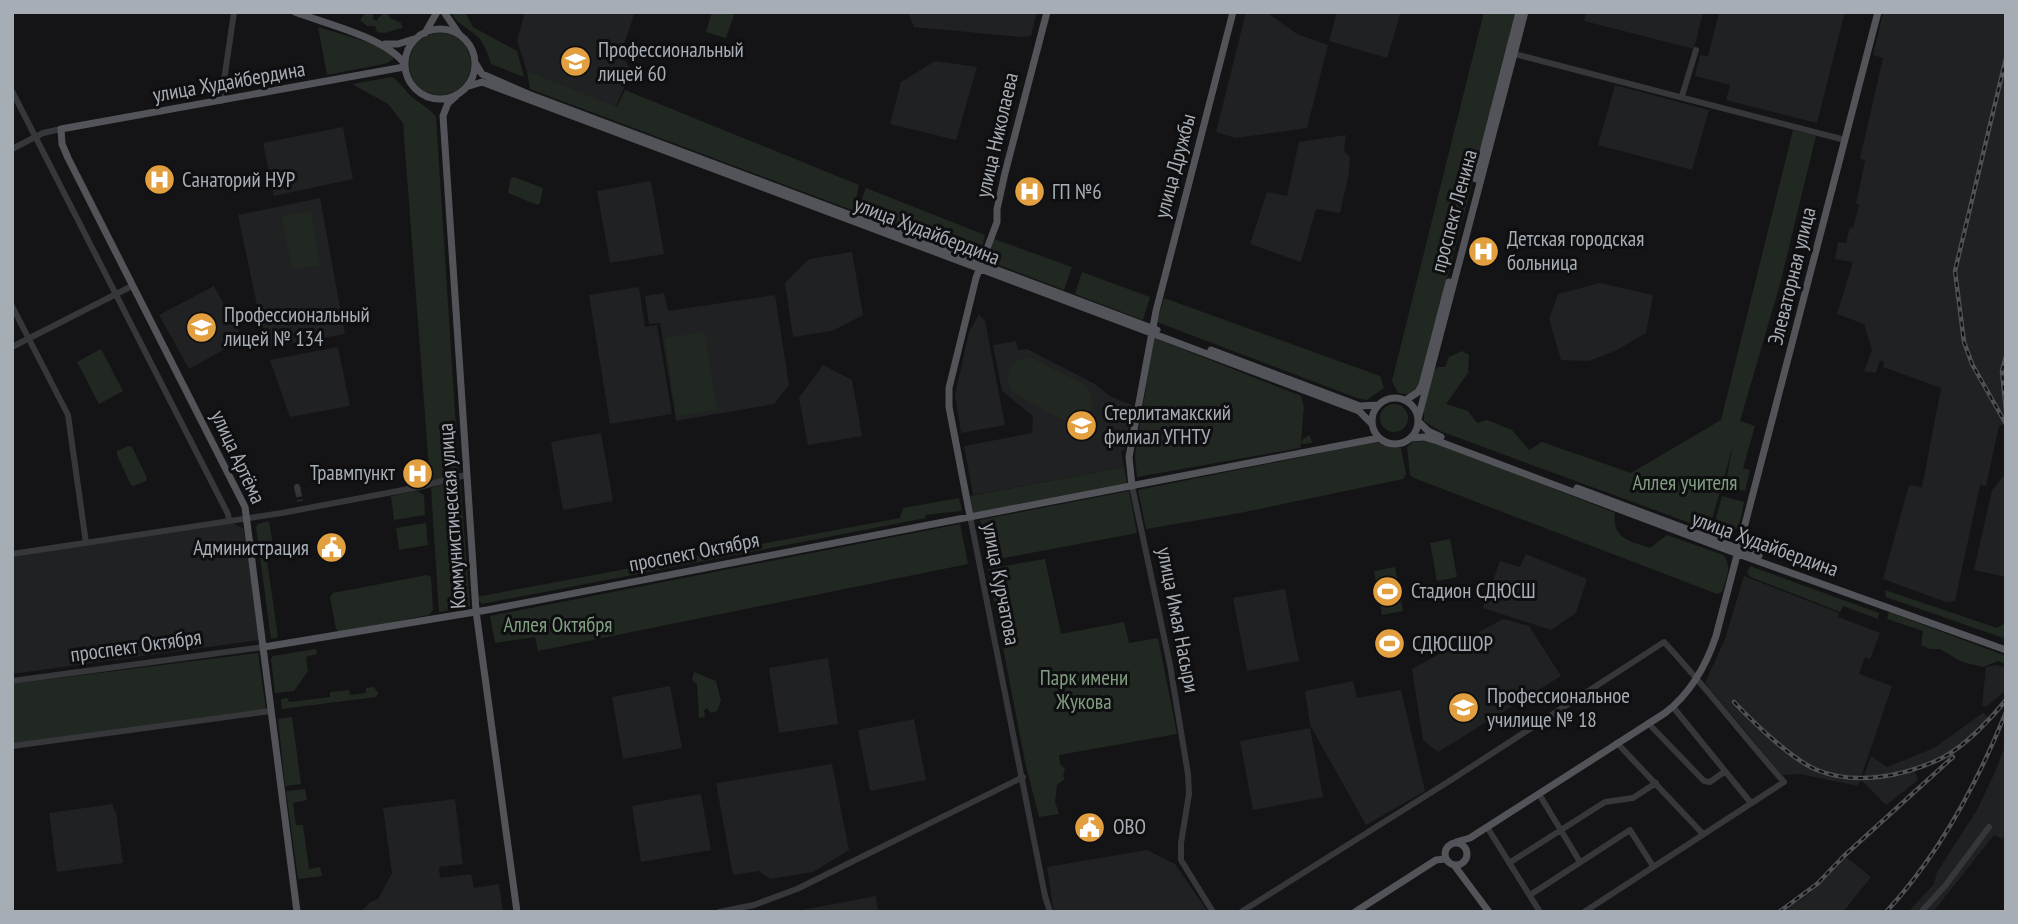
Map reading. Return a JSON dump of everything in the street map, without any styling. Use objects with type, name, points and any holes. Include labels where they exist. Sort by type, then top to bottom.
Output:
[{"type":"main road","points":[[295,12],[381,43],[395,52],[404,65],[410,84],[422,95],[446,99],[456,96]]},
{"type":"main road","points":[[404,65],[407,52],[437,12]]},
{"type":"main road","points":[[443,116],[448,103],[467,87],[475,64],[470,47],[444,12]]},
{"type":"main road","name":"улица Николаева","points":[[979,266],[997,222],[1005,173],[1047,12]]},
{"type":"main road","name":"улица Дружбы","points":[[1152,331],[1233,12]]},
{"type":"main road","name":"проспект Ленина","points":[[1418,420],[1519,12]]},
{"type":"main road","name":"проспект Ленина","points":[[1406,400],[1418,392],[1422,385],[1511,53],[1525,12]]},
{"type":"main road","name":"Элеваторная улица","points":[[1456,842],[1470,838],[1673,707],[1697,678],[1716,636],[1878,12]]},
{"type":"main road","points":[[381,43],[398,44],[443,29],[459,35]]},
{"type":"main road","name":"улица Худайбердина","points":[[475,64],[485,76],[528,94],[979,266]]},
{"type":"main road","name":"улица Худайбердина","points":[[61,129],[404,65]]},
{"type":"main road","name":"улица Худайбердина","points":[[467,87],[482,82],[979,266],[1359,411],[1372,424]]},
{"type":"main road","points":[[430,98],[443,116]]},
{"type":"main road","name":"Коммунистическая улица","points":[[443,116],[476,611],[517,912]]},
{"type":"main road","name":"улица Артёма","points":[[61,129],[62,144],[68,159],[240,496],[247,518],[297,912]]},
{"type":"main road","name":"улица Курчатова","points":[[970,516],[948,397],[979,266]]},
{"type":"main road","name":"улица Худайбердина","points":[[1152,331],[1360,406],[1378,405]]},
{"type":"main road","name":"улица Имая Насыри","points":[[1132,486],[1129,457],[1152,331]]},
{"type":"main road","points":[[1392,397],[1406,400],[1415,408],[1418,420],[1436,437],[1411,438],[1398,444],[1386,442],[1379,438],[1372,424],[1374,410],[1392,397]]},
{"type":"main road","points":[[1411,438],[1418,420]]},
{"type":"main road","points":[[1354,442],[1372,424]]},
{"type":"main road","name":"улица Худайбердина","points":[[1436,437],[2006,648]]},
{"type":"main road","name":"проспект Октября","points":[[264,647],[476,611],[1379,438]]},
{"type":"main road","points":[[1463,874],[1470,838]]},
{"type":"main road","points":[[1355,912],[1436,860],[1446,848],[1456,842],[1467,850]]},
{"type":"main road","points":[[1446,848],[1446,859]]},
{"type":"main road","points":[[1436,860],[1446,859],[1454,865],[1489,912]]},
{"type":"main road","points":[[1454,865],[1463,863]]},
{"type":"street","points":[[221,100],[234,12]]},
{"type":"street","points":[[1682,96],[1696,50]]},
{"type":"street","points":[[1511,53],[1845,140]]},
{"type":"street","points":[[12,91],[229,514],[229,520]]},
{"type":"street","points":[[12,149],[36,136],[61,129]]},
{"type":"street","points":[[12,348],[132,286]]},
{"type":"street","points":[[12,306],[68,415],[86,543]]},
{"type":"street","points":[[12,554],[302,510],[466,475]]},
{"type":"street","name":"улица Имая Насыри","points":[[1132,486],[1170,665],[1188,774],[1189,794],[1181,860],[1213,912]]},
{"type":"street","points":[[300,501],[302,510]]},
{"type":"street","name":"улица Курчатова","points":[[970,516],[1050,912]]},
{"type":"street","points":[[1241,912],[1664,642],[1784,782],[1584,912]]},
{"type":"street","name":"проспект Октября","points":[[12,681],[264,647]]},
{"type":"street","points":[[1673,707],[1751,803]]},
{"type":"street","points":[[12,746],[271,711]]},
{"type":"street","points":[[1648,723],[1704,781],[1710,782],[1724,772]]},
{"type":"street","points":[[1617,743],[1703,834]]},
{"type":"street","points":[[719,912],[754,905],[797,889],[1023,777]]},
{"type":"street","points":[[1510,863],[1605,802],[1633,798],[1656,783]]},
{"type":"street","points":[[1539,794],[1580,862]]},
{"type":"street","points":[[1487,827],[1541,912]]},
{"type":"street","points":[[1921,912],[1945,886],[1989,827]]},
{"type":"street","points":[[1530,895],[1630,830],[1653,866]]},
{"type":"shaded area","name":"Профессиональный лицей 60","points":[[525,12],[635,12],[621,53],[631,71],[616,107],[527,71],[517,40]]},
{"type":"shaded area","points":[[908,12],[1037,12],[1031,36],[1021,37],[914,27]]},
{"type":"shaded area","points":[[1246,12],[1266,12],[1297,34],[1328,45],[1307,128],[1236,138],[1216,132]]},
{"type":"shaded area","points":[[1337,12],[1401,12],[1387,58],[1329,41]]},
{"type":"shaded area","points":[[1586,12],[1703,12],[1694,49],[1584,21]]},
{"type":"shaded area","points":[[1719,12],[1845,12],[1817,123],[1726,100],[1730,85],[1695,76],[1700,55],[1708,56]]},
{"type":"shaded area","points":[[2006,12],[2006,423],[1999,426],[1986,486],[1980,485],[1955,601],[1946,602],[1883,579],[1909,485],[1922,487],[1941,388],[1883,367],[1884,362],[1880,360],[1876,373],[1864,371],[1872,350],[1864,324],[1837,314],[1853,262],[1835,259],[1838,242],[1846,243],[1859,205],[1856,204],[1865,161],[1860,158],[1883,58],[1873,55],[1883,13]]},
{"type":"shaded area","points":[[935,61],[977,67],[956,140],[890,124],[901,82]]},
{"type":"shaded area","points":[[1615,85],[1709,110],[1692,170],[1598,145]]},
{"type":"shaded area","points":[[343,127],[353,179],[274,196],[263,143]]},
{"type":"shaded area","points":[[1346,135],[1344,151],[1350,157],[1349,173],[1340,213],[1316,209],[1301,262],[1250,244],[1267,192],[1287,196],[1299,142]]},
{"type":"shaded area","points":[[651,181],[664,254],[610,263],[597,191]]},
{"type":"shaded area","points":[[320,198],[345,334],[266,348],[238,215]]},
{"type":"shaded area","points":[[852,252],[863,315],[832,331],[793,337],[785,283],[809,259]]},
{"type":"shaded area","points":[[1600,283],[1653,295],[1646,333],[1615,351],[1589,361],[1561,360],[1549,319],[1558,294]]},
{"type":"shaded area","name":"Профессиональный лицей № 134","points":[[214,286],[243,339],[189,369],[159,315]]},
{"type":"shaded area","points":[[639,287],[645,327],[657,325],[672,414],[610,424],[589,295]]},
{"type":"shaded area","points":[[664,293],[668,311],[775,295],[789,385],[774,404],[676,421],[660,323],[649,324],[645,296]]},
{"type":"shaded area","points":[[979,314],[985,321],[1005,425],[961,433],[955,395],[969,332]]},
{"type":"shaded area","name":"Стерлитамакский филиал УГНТУ","points":[[1016,341],[1018,350],[1027,349],[1095,384],[1111,397],[1132,405],[1125,449],[1121,451],[1124,467],[973,495],[964,446],[1032,433],[1033,416],[1002,391],[993,345]]},
{"type":"shaded area","points":[[338,347],[350,406],[290,417],[270,360]]},
{"type":"shaded area","points":[[823,365],[852,380],[862,436],[808,445],[799,398]]},
{"type":"shaded area","points":[[601,433],[613,501],[563,510],[551,442]]},
{"type":"shaded area","points":[[2006,473],[2006,577],[1974,570],[1992,490]]},
{"type":"shaded area","points":[[231,522],[244,529],[259,640],[12,674],[12,557]]},
{"type":"shaded area","points":[[1526,554],[1587,579],[1576,613],[1551,630],[1483,608],[1500,561],[1520,567]]},
{"type":"shaded area","points":[[1744,576],[1839,613],[1838,617],[1880,633],[1870,659],[1865,657],[1859,674],[1892,686],[1858,786],[1800,774],[1782,775],[1705,683],[1725,639]]},
{"type":"shaded area","points":[[1285,589],[1299,661],[1247,671],[1233,598]]},
{"type":"shaded area","name":"Профессиональное училище № 18","points":[[1503,619],[1529,626],[1561,676],[1438,752],[1423,740],[1412,669]]},
{"type":"shaded area","points":[[828,658],[838,724],[779,733],[769,668]]},
{"type":"shaded area","points":[[1997,665],[2006,668],[2006,690],[1986,707],[1982,705],[1986,667]]},
{"type":"shaded area","points":[[1353,681],[1357,698],[1401,690],[1425,791],[1366,825],[1310,725],[1305,691]]},
{"type":"shaded area","points":[[670,686],[682,748],[623,759],[612,697]]},
{"type":"shaded area","points":[[1983,713],[1990,719],[1944,756],[1914,769],[1918,780],[1886,805],[1862,781],[1871,756],[1887,767],[1934,748]]},
{"type":"shaded area","points":[[914,719],[926,780],[870,791],[858,730]]},
{"type":"shaded area","points":[[1310,728],[1323,797],[1253,810],[1240,741]]},
{"type":"shaded area","points":[[2006,744],[2006,834],[2002,839],[1994,835],[1933,912],[1908,912],[1934,884],[1937,872],[1977,810]]},
{"type":"shaded area","points":[[832,764],[849,850],[813,872],[770,879],[759,871],[733,875],[716,783]]},
{"type":"shaded area","points":[[701,794],[711,850],[641,862],[632,806]]},
{"type":"shaded area","points":[[455,799],[463,864],[439,867],[440,878],[471,874],[474,888],[499,884],[503,912],[361,912],[370,902],[378,899],[392,873],[383,808]]},
{"type":"shaded area","points":[[113,804],[123,863],[57,872],[49,813]]},
{"type":"shaded area","points":[[1147,850],[1175,864],[1208,912],[1055,912],[1047,867]]},
{"type":"shaded area","points":[[1846,857],[1871,877],[1843,912],[1783,912],[1810,893]]},
{"type":"shaded area","points":[[876,896],[878,912],[802,912],[802,910]]},
{"type":"green space","points":[[366,12],[373,14],[376,21],[383,13],[387,13],[390,18],[401,23],[403,28],[377,32],[375,26],[367,26],[360,20]]},
{"type":"green space","points":[[451,12],[465,12],[473,27],[517,51],[524,77],[491,64],[480,40]]},
{"type":"green space","points":[[712,12],[735,12],[726,38],[706,32]]},
{"type":"green space","points":[[1484,12],[1518,12],[1418,387],[1411,395],[1398,393],[1392,381]]},
{"type":"green space","points":[[318,27],[380,46],[393,55],[393,59],[388,63],[327,75]]},
{"type":"green space","points":[[434,33],[446,33],[462,42],[469,52],[469,76],[462,86],[446,95],[434,95],[423,90],[414,81],[409,70],[409,58],[414,47],[423,38]]},
{"type":"green space","points":[[527,71],[617,107],[625,90],[859,185],[854,208],[852,210],[530,89]]},
{"type":"green space","points":[[392,77],[436,117],[459,474],[430,482],[403,123],[388,104],[352,84]]},
{"type":"green space","name":"Аллея учителя","points":[[1793,130],[1816,136],[1780,284],[1740,421],[1755,426],[1743,468],[1750,470],[1745,491],[1725,486],[1733,446],[1709,530],[1440,431],[1424,421],[1424,409],[1434,370],[1445,367],[1449,357],[1462,351],[1469,355],[1468,373],[1446,404],[1468,411],[1477,423],[1487,420],[1512,430],[1529,450],[1542,442],[1631,473],[1721,420]]},
{"type":"green space","points":[[511,178],[543,188],[540,203],[537,205],[508,193]]},
{"type":"green space","points":[[866,188],[985,235],[980,254],[976,256],[861,213],[859,206]]},
{"type":"green space","points":[[311,211],[320,265],[292,270],[282,216]]},
{"type":"green space","points":[[994,239],[1072,267],[1064,290],[994,263],[991,248]]},
{"type":"green space","points":[[1082,272],[1150,297],[1143,320],[1075,294]]},
{"type":"green space","points":[[1164,298],[1380,376],[1384,388],[1367,400],[1357,398],[1157,322]]},
{"type":"green space","points":[[705,332],[717,410],[676,416],[665,338]]},
{"type":"green space","points":[[1154,338],[1301,396],[1304,407],[1300,448],[1137,477],[1135,455]]},
{"type":"green space","points":[[101,349],[123,391],[99,404],[77,362]]},
{"type":"green space","points":[[1031,358],[1084,384],[1092,398],[1092,405],[1085,417],[1072,421],[1063,419],[1013,392],[1008,381],[1008,372],[1014,363]]},
{"type":"green space","points":[[1394,404],[1404,408],[1408,418],[1404,428],[1394,432],[1384,428],[1380,418],[1384,408]]},
{"type":"green space","points":[[1310,435],[1312,443],[1301,444],[1303,439]]},
{"type":"green space","points":[[1432,441],[1615,513],[1619,534],[1635,543],[1650,548],[1667,535],[1723,555],[1728,568],[1722,592],[1717,594],[1414,478],[1410,475],[1407,447],[1413,442]]},
{"type":"green space","points":[[1376,442],[1401,448],[1406,474],[1403,479],[1240,513],[1146,529],[1138,490]]},
{"type":"green space","points":[[132,447],[147,478],[134,486],[131,485],[117,455],[117,451]]},
{"type":"green space","points":[[1124,467],[1127,483],[973,513],[970,496]]},
{"type":"green space","points":[[460,479],[470,606],[439,612],[431,488]]},
{"type":"green space","points":[[417,491],[424,495],[425,515],[394,520],[391,496]]},
{"type":"green space","points":[[1129,491],[1137,533],[988,561],[980,520]]},
{"type":"green space","points":[[1722,496],[1744,502],[1738,526],[1728,536],[1712,532]]},
{"type":"green space","points":[[959,498],[962,511],[925,515],[926,518],[482,604],[476,597],[900,518],[903,508]]},
{"type":"green space","points":[[269,521],[273,545],[265,547],[278,637],[271,639],[256,527]]},
{"type":"green space","points":[[426,523],[428,545],[399,550],[396,528]]},
{"type":"green space","name":"Аллея Октября","points":[[960,524],[968,564],[538,651],[535,637],[495,643],[490,616]]},
{"type":"green space","points":[[1450,539],[1457,577],[1437,581],[1430,543]]},
{"type":"green space","name":"Парк имени Жукова","points":[[1045,559],[1061,634],[1124,622],[1129,643],[1158,638],[1177,734],[1059,755],[1060,764],[1065,769],[1065,779],[1057,785],[1055,802],[1059,814],[1039,817],[1025,762],[988,569]]},
{"type":"green space","points":[[1750,566],[1879,613],[1878,619],[1843,606],[1840,612],[1751,577],[1747,573]]},
{"type":"green space","name":"Стадион СДЮСШ","points":[[1395,567],[1403,611],[1382,615],[1374,571]]},
{"type":"green space","points":[[427,575],[431,577],[433,610],[429,615],[340,632],[336,629],[330,597],[333,593]]},
{"type":"green space","points":[[1885,590],[1997,628],[2006,623],[2006,639],[1886,597]]},
{"type":"green space","points":[[1889,612],[2006,656],[2006,664],[1998,661],[1983,667],[1962,662],[1940,649],[1921,645],[1923,631],[1887,619]]},
{"type":"green space","points":[[316,649],[317,654],[306,657],[308,671],[294,691],[275,693],[271,659],[273,656]]},
{"type":"green space","points":[[258,653],[266,709],[12,743],[12,684]]},
{"type":"green space","points":[[694,672],[716,681],[721,701],[717,711],[711,713],[707,708],[704,710],[705,717],[699,718],[697,684],[692,680]]},
{"type":"green space","points":[[374,687],[378,693],[376,697],[282,709],[281,699],[288,698],[289,702],[330,697],[330,692],[349,690],[350,695],[366,693],[366,688]]},
{"type":"green space","points":[[292,717],[301,784],[285,786],[278,719]]},
{"type":"green space","points":[[305,789],[307,800],[293,803],[296,825],[303,825],[309,869],[320,867],[322,876],[298,879],[286,791]]},
{"type":"tunnel","points":[[298,491],[300,501]]},
{"type":"railway","points":[[2006,58],[1955,271],[1964,342],[1972,364],[2006,424]]},
{"type":"railway","points":[[2006,356],[2002,371],[2006,411]]},
{"type":"railway","points":[[1734,702],[1773,740],[1807,765],[1832,775],[1864,778],[1912,770],[1942,758],[1977,732],[2006,700]]},
{"type":"railway","points":[[1886,912],[1940,842],[1970,792],[2006,712]]},
{"type":"railway","points":[[1779,912],[1817,884],[1953,757]]},
{"type":"place","name":"Профессиональный лицей 60","points":[[575,62]]},
{"type":"place","name":"Санаторий НУР","points":[[159,180]]},
{"type":"place","name":"ГП №6","points":[[1029,192]]},
{"type":"place","name":"Детская городская больница","points":[[1484,251]]},
{"type":"place","name":"Профессиональный лицей № 134","points":[[201,327]]},
{"type":"place","name":"Стерлитамакский филиал УГНТУ","points":[[1081,425]]},
{"type":"place","name":"Травмпункт","points":[[418,473]]},
{"type":"place","name":"Администрация","points":[[332,548]]},
{"type":"place","name":"Стадион СДЮСШ","points":[[1388,591]]},
{"type":"place","name":"СДЮСШОР","points":[[1389,644]]},
{"type":"place","name":"Профессиональное училище № 18","points":[[1464,708]]},
{"type":"place","name":"ОВО","points":[[1090,827]]}]
